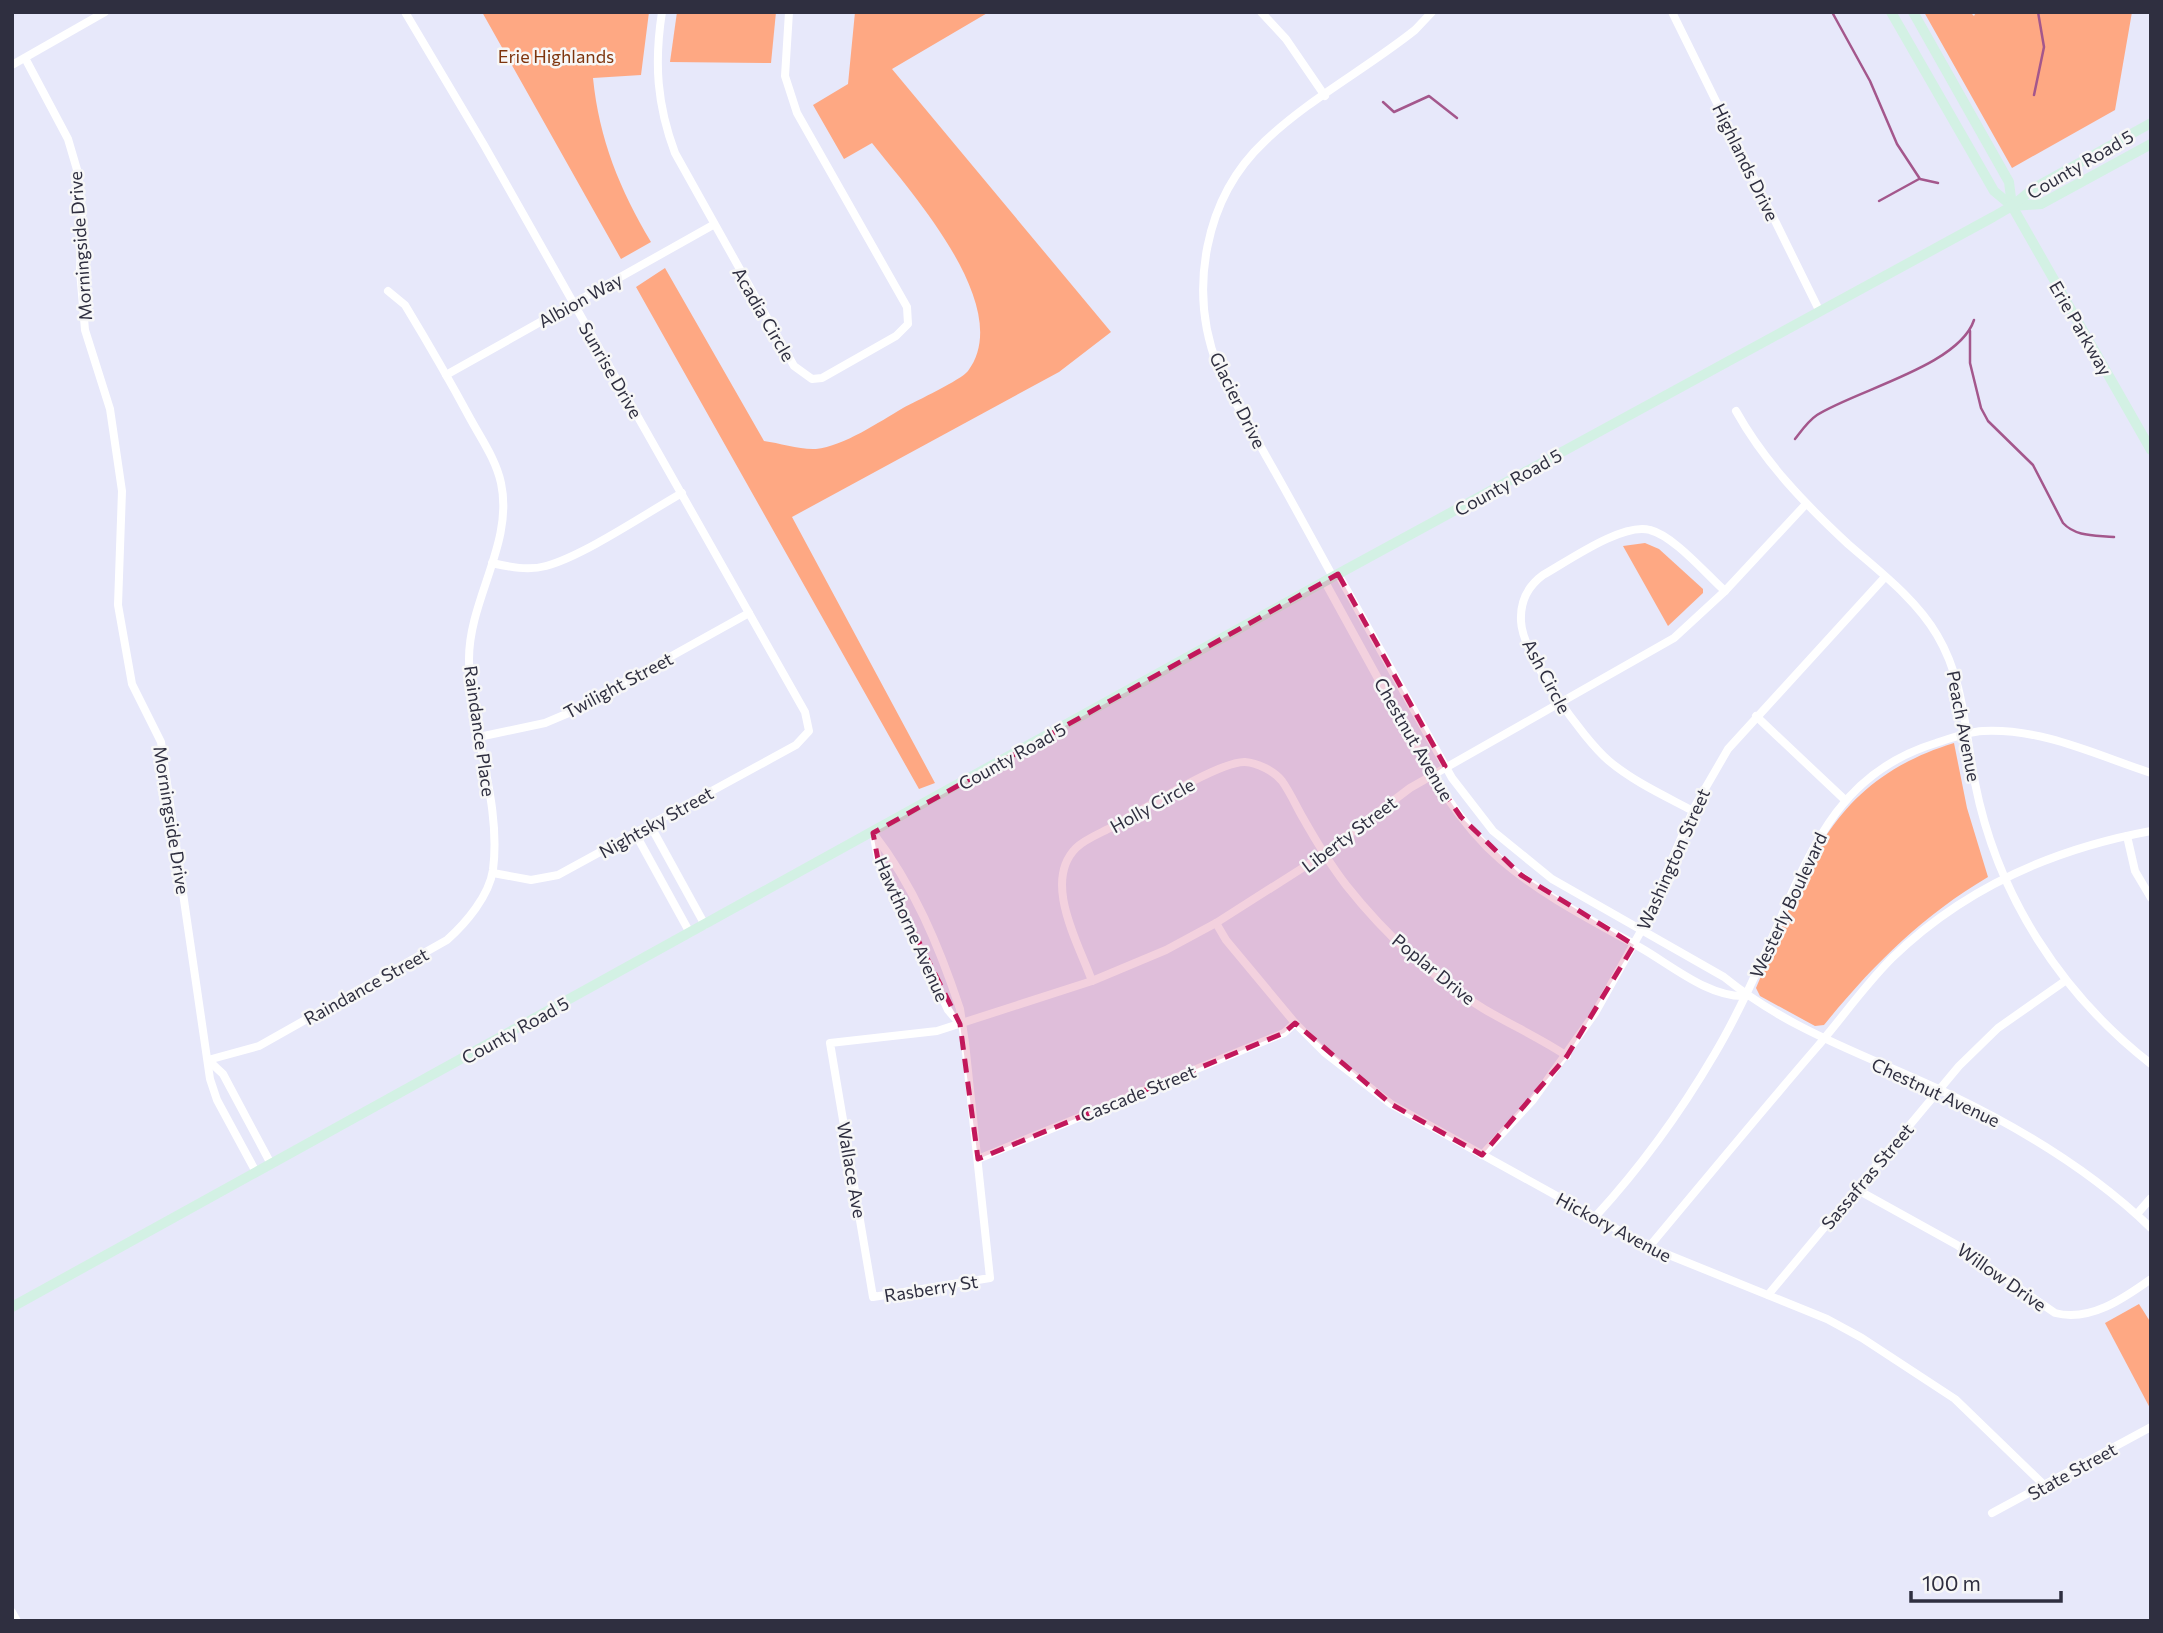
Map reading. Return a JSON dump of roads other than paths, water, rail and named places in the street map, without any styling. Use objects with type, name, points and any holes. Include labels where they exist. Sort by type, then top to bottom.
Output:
[{"type":"street","points":[[12,65],[105,12]]},
{"type":"street","name":"Sunrise Drive","points":[[405,12],[682,493],[805,712],[809,731]]},
{"type":"street","name":"Acadia Circle","points":[[662,12],[656,77],[666,128],[684,173],[794,366],[803,375],[822,378],[896,336],[908,324],[907,307],[797,113],[785,76],[789,12]]},
{"type":"street","points":[[1261,12],[1286,39],[1325,96]]},
{"type":"street","name":"Glacier Drive","points":[[1332,578],[1219,369],[1208,334],[1203,288],[1210,234],[1230,186],[1265,141],[1390,50],[1432,12]]},
{"type":"street","name":"Highlands Drive","points":[[1672,12],[1820,312]]},
{"type":"street","name":"Erie Parkway","points":[[1891,12],[1994,191],[2012,206],[2151,450]]},
{"type":"street","name":"Erie Parkway","points":[[1913,12],[2010,182],[2012,206]]},
{"type":"street","name":"Morningside Drive","points":[[25,58],[68,139],[78,173],[82,210],[80,271],[85,330],[110,409],[122,491],[118,605],[132,684],[161,742],[210,1079],[217,1100],[256,1172]]},
{"type":"street","name":"County Road 5","points":[[12,1307],[2012,206],[2034,188],[2151,123]]},
{"type":"street","name":"County Road 5","points":[[2012,206],[2041,204],[2151,144]]},
{"type":"street","name":"Albion Way","points":[[446,375],[713,225]]},
{"type":"street","name":"Raindance Place","points":[[388,290],[405,305],[491,456],[502,484],[502,527],[477,610],[469,657],[471,698],[495,836],[493,873]]},
{"type":"street","name":"Peach Avenue","points":[[1736,411],[1755,446],[1806,504],[1885,577],[1936,633],[1958,682],[1981,808],[2004,879],[2033,933],[2065,981],[2091,1013],[2151,1064]]},
{"type":"street","points":[[492,563],[519,569],[544,566],[568,557],[682,493]]},
{"type":"street","name":"Liberty Street","points":[[830,1043],[937,1031],[960,1024],[1092,981],[1166,950],[1216,923],[1265,895],[1324,854],[1410,788],[1674,638],[1725,591],[1806,504]]},
{"type":"street","name":"Ash Circle","points":[[1693,811],[1611,762],[1571,722],[1526,641],[1521,624],[1525,594],[1531,583],[1543,575],[1621,533],[1650,529],[1665,537],[1725,591]]},
{"type":"street","name":"Washington Street","points":[[1482,1155],[1533,1100],[1567,1056],[1641,931],[1693,811],[1717,765],[1756,716],[1885,577]]},
{"type":"street","name":"Chestnut Avenue","points":[[1332,578],[1446,766],[1478,814],[1510,847],[1552,879],[1724,977],[1746,996],[1824,1039],[1940,1090],[2041,1145],[2137,1214],[2151,1228]]},
{"type":"street","name":"Chestnut Avenue","points":[[1332,578],[1432,775],[1461,817],[1500,858],[1553,898],[1634,944],[1716,990],[1746,996]]},
{"type":"street","name":"Twilight Street","points":[[479,737],[545,723],[571,712],[749,613]]},
{"type":"street","points":[[1756,716],[1844,800]]},
{"type":"street","name":"Nightsky Street","points":[[493,873],[531,880],[558,874],[796,745],[809,731]]},
{"type":"street","name":"Westerly Boulevard","points":[[1595,1217],[1675,1118],[1714,1055],[1746,996],[1812,847],[1844,800],[1889,763],[1921,747],[1967,734],[2003,731],[2039,735],[2151,773]]},
{"type":"street","name":"Holly Circle","points":[[1092,981],[1060,892],[1061,874],[1077,846],[1200,779],[1234,763],[1245,762],[1269,770],[1282,781],[1324,854]]},
{"type":"street","points":[[650,825],[705,925]]},
{"type":"street","points":[[1649,1247],[1860,993],[1917,936],[1944,914],[2004,879],[2057,855],[2151,831]]},
{"type":"street","points":[[635,833],[690,933]]},
{"type":"street","name":"Hawthorne Avenue","points":[[873,833],[878,860],[948,1010],[960,1024]]},
{"type":"street","name":"Hawthorne Avenue","points":[[873,833],[892,858],[940,948],[960,1009],[990,1278]]},
{"type":"street","points":[[2127,836],[2135,871],[2151,898]]},
{"type":"street","name":"Poplar Drive","points":[[1324,854],[1347,886],[1391,936],[1433,973],[1482,1008],[1567,1056]]},
{"type":"street","name":"Raindance Street","points":[[208,1060],[259,1046],[447,940],[465,923],[493,873]]},
{"type":"street","name":"Hickory Avenue","points":[[1216,923],[1226,940],[1295,1023],[1324,1052],[1391,1104],[1649,1247],[1716,1277],[1827,1319],[1915,1369],[1988,1428],[2045,1486]]},
{"type":"street","name":"Sassafras Street","points":[[1768,1295],[1940,1090],[1998,1028],[2065,981]]},
{"type":"street","name":"Cascade Street","points":[[978,1159],[1284,1034],[1295,1023]]},
{"type":"street","name":"Wallace Ave","points":[[830,1043],[873,1297]]},
{"type":"street","points":[[208,1060],[223,1074],[271,1164]]},
{"type":"street","name":"Willow Drive","points":[[1856,1189],[1956,1245],[2054,1313],[2067,1316],[2091,1313],[2151,1279]]},
{"type":"street","points":[[2137,1214],[2151,1198]]},
{"type":"street","name":"Rasberry St","points":[[873,1297],[990,1278]]},
{"type":"street","name":"State Street","points":[[1992,1513],[2151,1427]]},
{"type":"street","points":[[12,1612],[17,1621]]},
{"type":"waterway","points":[[1832,12],[1870,81],[1897,144],[1920,179],[1938,183]]},
{"type":"waterway","points":[[2034,95],[2044,47],[2038,12]]},
{"type":"waterway","points":[[1383,102],[1394,112],[1429,96],[1457,118]]},
{"type":"waterway","points":[[1879,201],[1919,179]]},
{"type":"waterway","points":[[1795,439],[1817,415],[1928,364],[1949,351],[1965,336],[1974,320]]},
{"type":"waterway","points":[[1970,331],[1970,363],[1981,408],[1988,421],[2033,465],[2068,528],[2080,533],[2114,537]]},
{"type":"park label","name":"Erie Highlands","points":[[556,56]]}]
